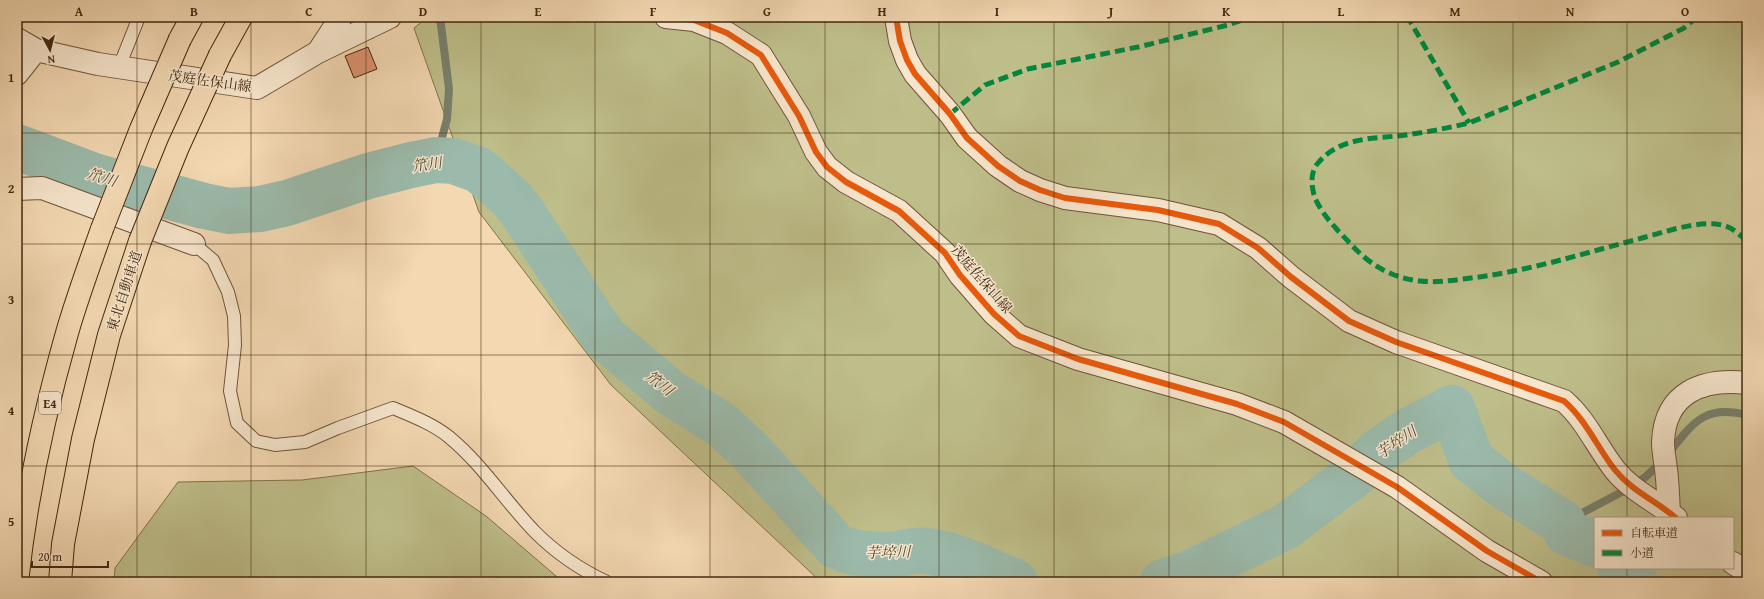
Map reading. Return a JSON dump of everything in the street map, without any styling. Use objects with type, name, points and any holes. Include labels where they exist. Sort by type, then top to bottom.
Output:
[{"type":"highway","name":"E4","points":[[17,582],[22,540],[42,435],[67,332],[102,229],[140,129],[180,39],[192,17]]},
{"type":"highway","name":"東北自動車道","points":[[60,582],[63,544],[83,439],[109,335],[140,241],[178,147],[220,55],[241,17]]},
{"type":"street","points":[[318,52],[341,17]]},
{"type":"street","name":"茂庭佐保山線","points":[[17,39],[36,50],[98,64],[257,88],[318,52],[390,17]]},
{"type":"street","name":"茂庭佐保山線","points":[[666,17],[694,20],[727,33],[761,56],[799,116],[816,152],[827,167],[846,182],[899,211],[945,253],[960,275],[994,314],[1019,336],[1078,359],[1237,404],[1284,422],[1393,484],[1487,550],[1541,582]]},
{"type":"street","points":[[898,17],[897,23],[900,41],[907,60],[915,74],[950,114],[967,138],[998,166],[1020,181],[1040,190],[1065,198],[1158,210],[1219,224],[1258,248],[1291,277],[1349,321],[1396,342],[1564,401],[1576,411],[1616,470],[1640,493],[1672,515]]},
{"type":"street","points":[[17,74],[36,50]]},
{"type":"street","points":[[17,189],[42,188],[194,244]]},
{"type":"street","points":[[1672,515],[1663,443],[1665,427],[1672,408],[1685,393],[1698,386],[1714,383],[1747,383]]},
{"type":"street","points":[[1734,564],[1747,572]]},
{"type":"lane","points":[[118,67],[139,17]]},
{"type":"lane","points":[[194,244],[213,260],[228,292],[234,316],[235,337],[230,391],[237,423],[256,442],[275,445],[305,442],[393,408],[449,436],[474,461],[536,532],[571,562],[607,582]]},
{"type":"green space","points":[[428,17],[1747,17],[1747,582],[821,582],[611,385],[479,212],[414,28]]},
{"type":"green space","points":[[413,466],[486,516],[563,582],[114,582],[115,568],[178,482],[302,480]]},
{"type":"building","points":[[368,47],[377,69],[354,78],[345,56]]},
{"type":"waterway","points":[[436,160],[447,119],[449,89],[440,17]]},
{"type":"waterway","name":"笊川","points":[[17,147],[97,177],[204,206],[229,211],[260,209],[287,203],[368,176],[436,160],[454,161],[479,170],[511,198],[522,212],[604,337],[671,393],[723,426],[751,452],[836,546],[857,553],[882,555],[918,550],[949,555],[1015,582]]},
{"type":"waterway","name":"芋埣川","points":[[1163,582],[1188,574],[1285,527],[1358,472],[1376,453],[1408,431],[1452,408],[1471,460],[1502,485],[1563,523],[1567,533],[1594,544]]},
{"type":"waterway","points":[[1563,523],[1635,485],[1650,473],[1688,430],[1703,417],[1722,412],[1733,412],[1747,415]]},
{"type":"waterway","name":"芋埣川","points":[[1621,569],[1635,582]]},
{"type":"marked path","points":[[950,114],[985,85],[1028,69],[1138,47],[1228,25],[1251,17]]},
{"type":"marked path","points":[[1405,17],[1410,21],[1469,123]]},
{"type":"marked path","points":[[1697,17],[1684,28],[1618,62],[1469,123],[1414,134],[1359,140],[1337,148],[1327,154],[1315,167],[1312,175],[1315,198],[1321,210],[1330,221],[1355,249],[1371,263],[1399,277],[1420,281],[1433,282],[1452,280],[1514,271],[1692,225],[1713,224],[1726,226],[1747,241]]},
{"type":"cycle path","points":[[666,17],[694,20],[727,33],[761,55],[799,116],[816,152],[827,167],[846,182],[899,211],[945,253],[960,275],[994,314],[1019,336],[1078,359],[1237,404],[1284,422],[1397,487],[1487,551],[1541,582]]},
{"type":"cycle path","points":[[898,17],[897,23],[900,41],[907,60],[915,74],[950,114],[967,138],[998,166],[1020,181],[1040,190],[1065,198],[1158,210],[1219,224],[1258,248],[1291,277],[1349,321],[1396,342],[1564,401],[1579,417],[1615,470],[1636,490],[1675,517]]}]
